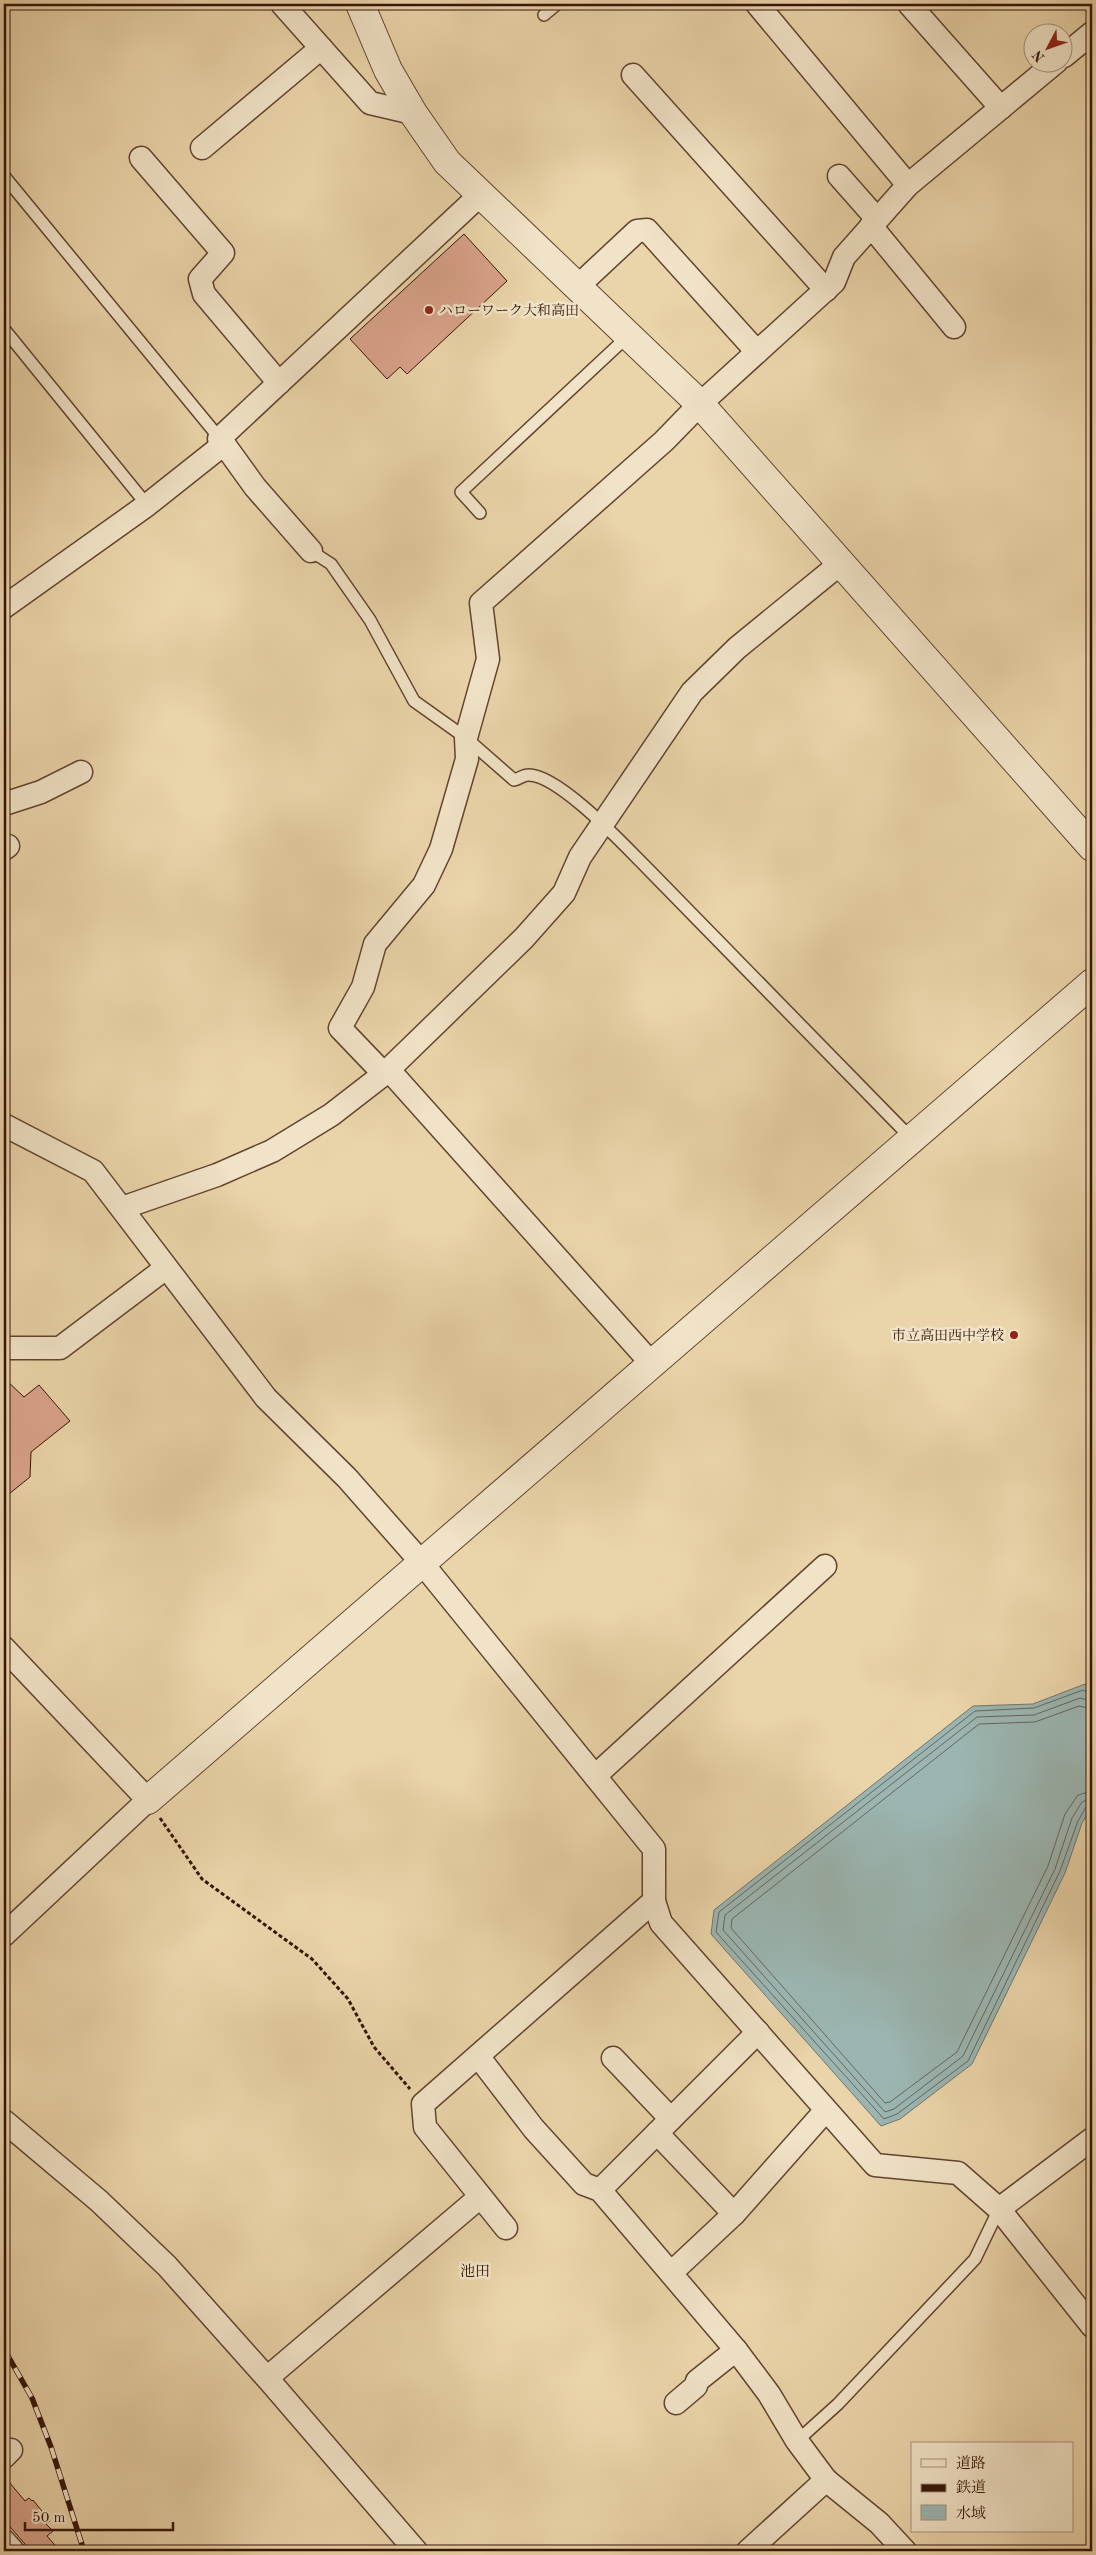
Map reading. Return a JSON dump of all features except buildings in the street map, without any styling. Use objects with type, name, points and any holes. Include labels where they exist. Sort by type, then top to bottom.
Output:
[{"type":"street","points":[[282,4],[370,103],[413,113]]},
{"type":"street","points":[[360,4],[388,70],[413,113],[447,162],[700,404],[1092,847]]},
{"type":"street","points":[[757,4],[908,185]]},
{"type":"street","points":[[909,4],[1001,108]]},
{"type":"street","points":[[1074,48],[1092,33]]},
{"type":"street","points":[[202,148],[322,48]]},
{"type":"street","points":[[652,1364],[386,1072],[340,1028],[363,987],[376,944],[424,885],[441,849],[467,759],[466,738],[488,659],[480,603],[664,441],[700,404],[826,290],[834,282],[844,257],[908,185],[1044,72]]},
{"type":"street","points":[[633,75],[826,290]]},
{"type":"street","points":[[141,158],[223,253],[200,280],[204,294],[279,383]]},
{"type":"street","points":[[839,176],[954,327]]},
{"type":"street","points":[[4,607],[147,505],[222,441],[279,383],[480,195]]},
{"type":"street","points":[[576,287],[637,231],[647,230],[757,352]]},
{"type":"street","points":[[222,441],[256,487],[311,551]]},
{"type":"street","points":[[122,1208],[217,1175],[272,1151],[331,1115],[386,1072],[524,938],[564,893],[580,856],[692,692],[737,648],[841,563]]},
{"type":"street","points":[[4,804],[41,792],[81,772]]},
{"type":"street","points":[[4,1935],[148,1800],[1092,983]]},
{"type":"street","points":[[4,1125],[93,1171],[266,1398],[347,1478],[422,1563],[654,1850],[654,1901],[661,1923],[875,2165],[958,2173],[999,2209],[1092,2326]]},
{"type":"street","points":[[4,1348],[60,1348],[166,1268]]},
{"type":"street","points":[[595,1776],[825,1566]]},
{"type":"street","points":[[4,1648],[148,1800]]},
{"type":"street","points":[[506,2228],[425,2127],[423,2104],[654,1901]]},
{"type":"street","points":[[600,2190],[758,2032]]},
{"type":"street","points":[[478,2056],[534,2129],[584,2184],[600,2190],[736,2350],[769,2394],[797,2441],[826,2480],[879,2523],[905,2551]]},
{"type":"street","points":[[613,2058],[734,2214]]},
{"type":"street","points":[[671,2273],[734,2214],[826,2110]]},
{"type":"street","points":[[4,2121],[99,2202],[166,2266],[268,2378],[416,2551]]},
{"type":"street","points":[[999,2209],[1092,2139]]},
{"type":"street","points":[[268,2378],[480,2197]]},
{"type":"street","points":[[676,2403],[696,2386],[697,2381],[736,2350]]},
{"type":"street","points":[[748,2551],[826,2480]]},
{"type":"street","points":[[4,2541],[13,2551]]},
{"type":"lane","points":[[544,15],[557,4]]},
{"type":"lane","points":[[4,176],[222,441]]},
{"type":"lane","points":[[4,329],[147,505]]},
{"type":"lane","points":[[480,513],[461,492],[628,336]]},
{"type":"lane","points":[[311,551],[332,564],[370,620],[414,700],[466,738],[514,780],[529,775],[553,782],[602,824],[912,1139]]},
{"type":"lane","points":[[797,2441],[838,2404],[975,2259],[999,2209]]},
{"type":"path","points":[[148,1800],[202,1879],[312,1959],[348,1999],[374,2047],[423,2104]]},
{"type":"water","points":[[1085,1684],[1092,1693],[1092,1806],[1082,1823],[1065,1873],[972,2064],[900,2119],[881,2126],[711,1934],[714,1910],[973,1706],[1033,1704]]},
{"type":"railway","points":[[4,2349],[32,2398],[51,2447],[84,2551]]},
{"type":"place","name":"ハローワーク大和高田","points":[[429,310]]},
{"type":"place","name":"市立高田西中学校","points":[[1014,1335]]},
{"type":"district","name":"池田","points":[[475,2271]]}]
